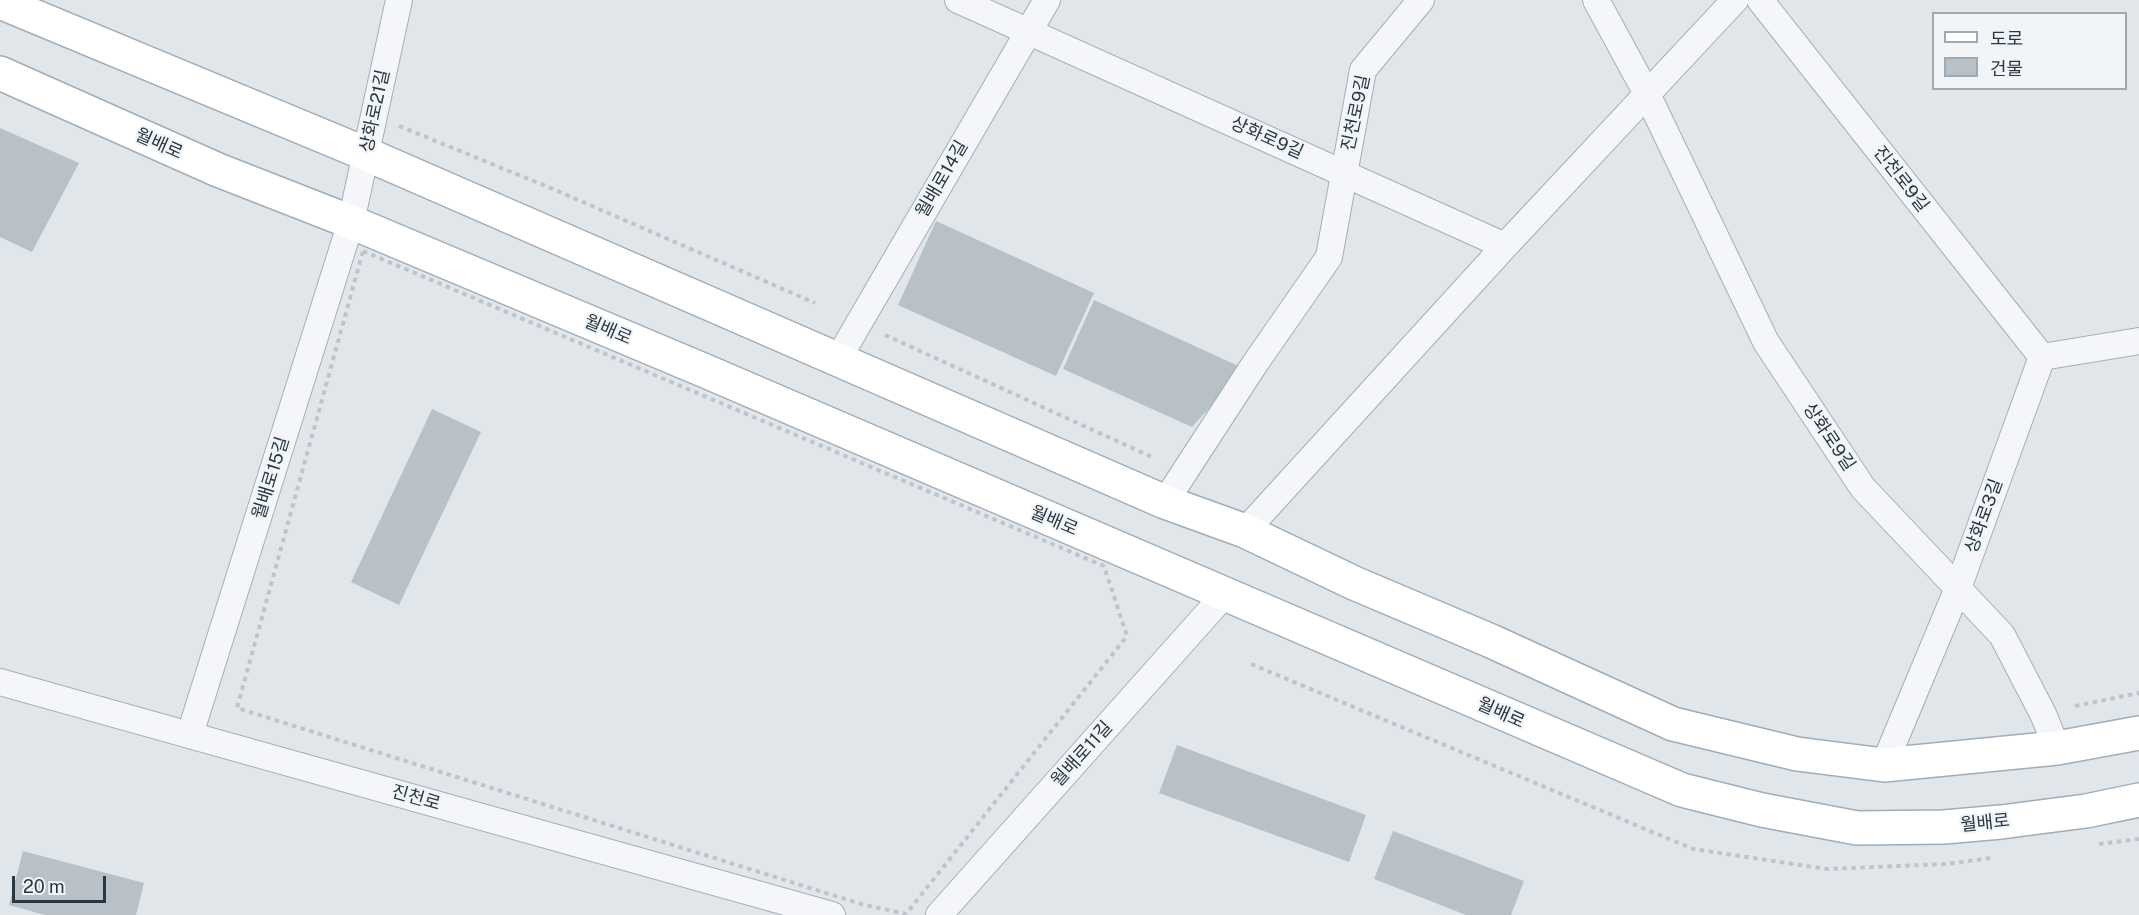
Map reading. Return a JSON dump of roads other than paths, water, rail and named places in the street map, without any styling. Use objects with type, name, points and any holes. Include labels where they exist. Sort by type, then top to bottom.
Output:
[{"type":"main road","points":[[0,2],[366,154],[1165,502],[1245,531],[1354,583],[1491,641],[1673,724],[1797,754],[1884,765],[2056,748],[2139,733]]},
{"type":"main road","name":"월배로","points":[[0,73],[218,170],[351,222],[1682,790],[1762,810],[1857,828],[1944,827],[2086,811],[2139,800]]},
{"type":"street","name":"상화로21길","points":[[351,222],[399,0]]},
{"type":"street","points":[[958,0],[1028,30]]},
{"type":"street","name":"월배로14길","points":[[838,359],[1047,0]]},
{"type":"street","name":"진천로9길","points":[[1344,173],[1363,70],[1421,0]]},
{"type":"street","name":"상화로9길","points":[[1596,0],[1647,94],[1766,342],[1863,488],[2002,635],[2043,714],[2056,748]]},
{"type":"street","points":[[1245,531],[1505,246],[1735,0]]},
{"type":"street","name":"진천로9길","points":[[1760,0],[2042,357]]},
{"type":"street","name":"상화로9길","points":[[1028,30],[1505,246]]},
{"type":"street","points":[[1165,502],[1329,257],[1344,173]]},
{"type":"street","name":"월배로15길","points":[[190,734],[351,222]]},
{"type":"street","points":[[2042,357],[2139,341]]},
{"type":"street","name":"상화로3길","points":[[1884,765],[1958,588],[2042,357]]},
{"type":"street","name":"월배로11길","points":[[939,915],[1225,594]]},
{"type":"street","name":"진천로","points":[[0,681],[832,915]]}]
